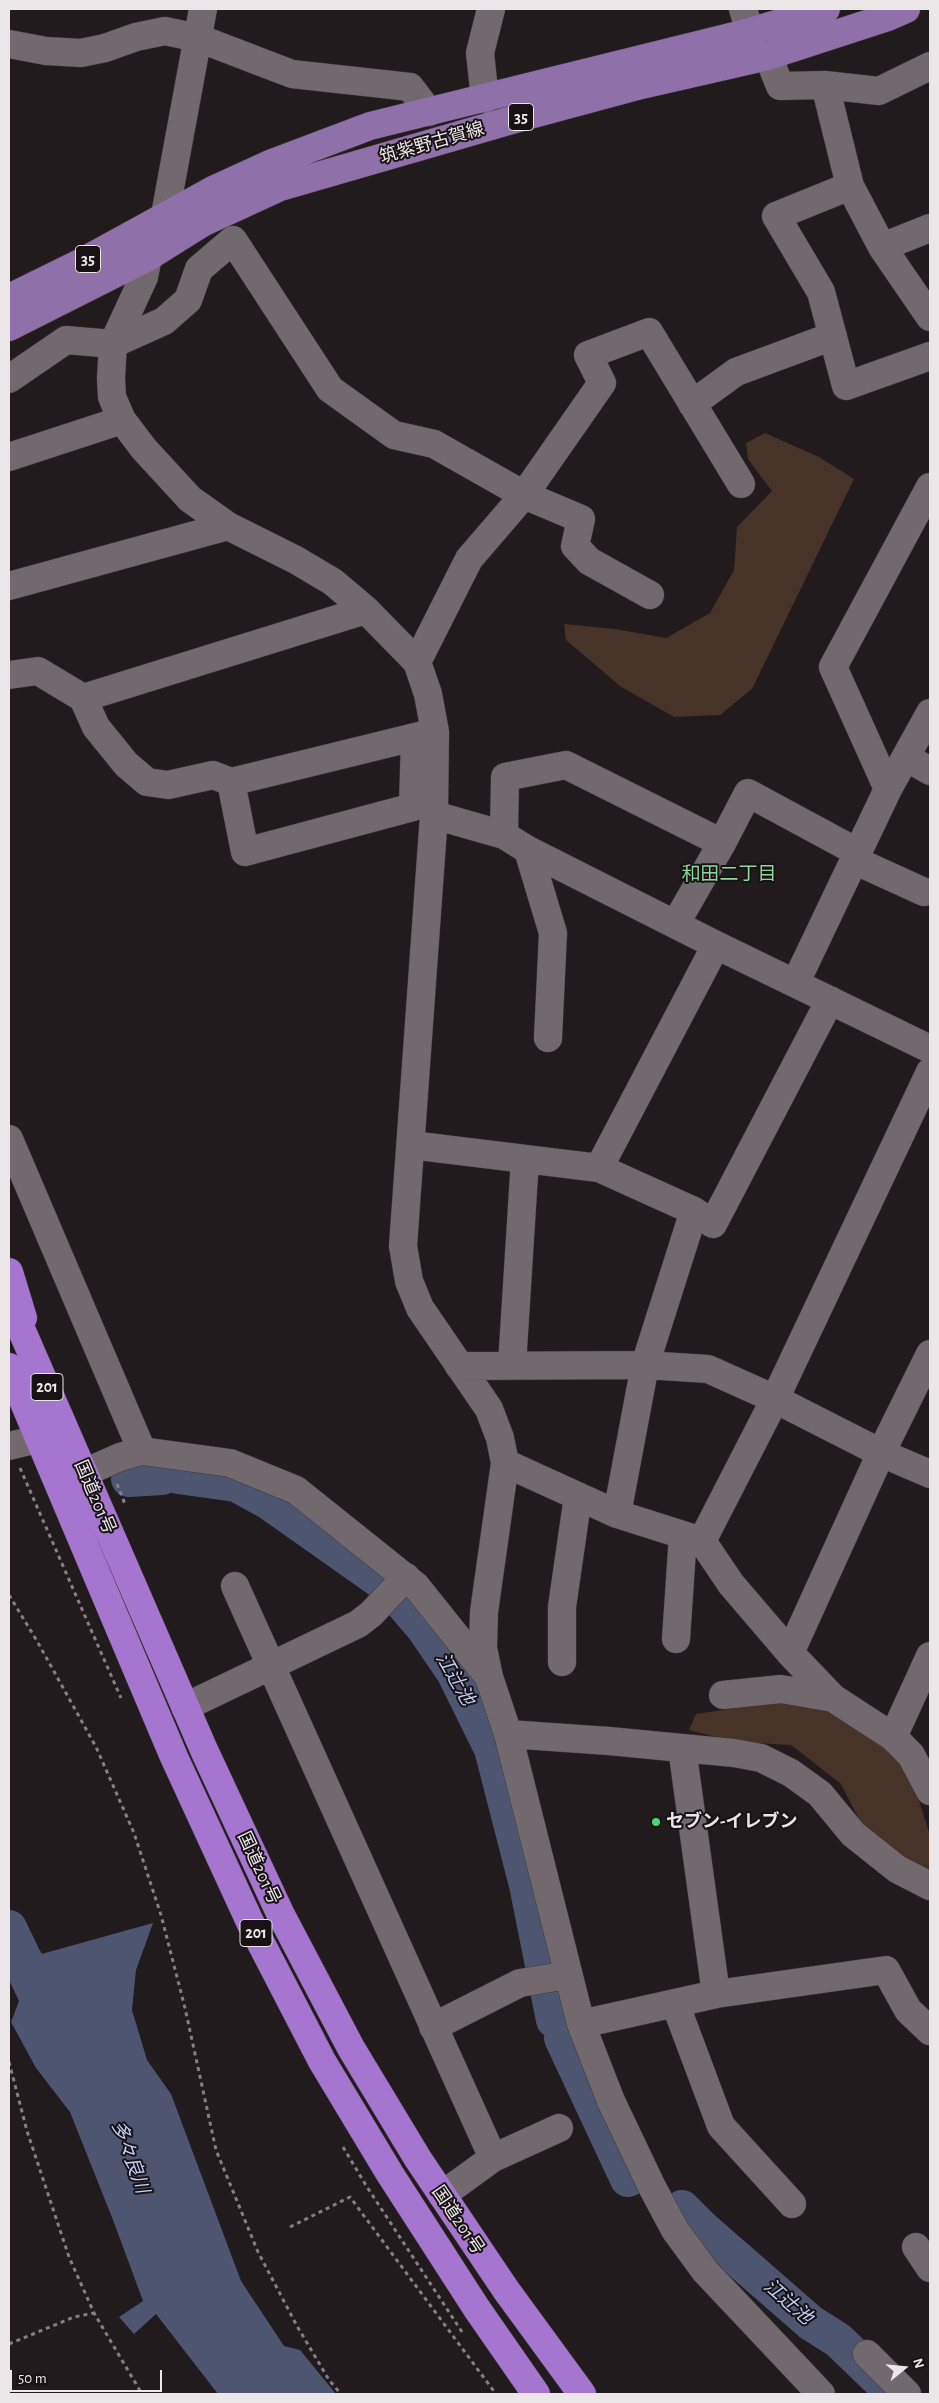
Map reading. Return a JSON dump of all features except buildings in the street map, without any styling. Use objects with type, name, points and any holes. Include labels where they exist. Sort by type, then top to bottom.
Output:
[{"type":"highway","name":"201","points":[[9,1272],[35,1360]]},
{"type":"highway","name":"国道201号","points":[[9,1301],[185,1706],[280,1913],[356,2057],[442,2195],[506,2290],[582,2394]]},
{"type":"highway","name":"国道201号","points":[[9,1367],[174,1756],[250,1922],[322,2061],[390,2174],[467,2293],[536,2394]]},
{"type":"main road","name":"筑紫野古賀線","points":[[9,298],[80,263],[213,190],[272,163],[370,126],[485,100],[747,20],[826,9]]},
{"type":"main road","name":"筑紫野古賀線","points":[[11,324],[148,257],[204,222],[280,187],[531,115],[641,86],[768,56],[888,17],[906,9]]},
{"type":"street","points":[[203,9],[166,216],[148,257],[144,276],[114,344],[111,378],[112,397],[122,420],[144,449],[190,499],[228,526],[296,560],[334,582],[366,610],[417,662],[428,694],[425,734],[412,807],[245,852],[231,782]]},
{"type":"street","points":[[485,100],[480,53],[490,9]]},
{"type":"street","points":[[9,44],[46,51],[81,53],[106,48],[136,37],[165,31],[198,38],[292,74],[410,87],[429,112]]},
{"type":"street","points":[[768,56],[780,86],[825,85],[879,91],[930,66]]},
{"type":"street","points":[[825,85],[850,186],[882,247],[930,317]]},
{"type":"street","points":[[850,186],[776,216],[821,292],[846,386],[930,356]]},
{"type":"street","points":[[882,247],[930,228]]},
{"type":"street","points":[[9,379],[66,340],[114,344],[164,321],[188,300],[199,268],[233,240],[330,389],[394,435],[434,444],[524,495],[581,519],[575,546],[589,561],[650,595]]},
{"type":"street","points":[[417,662],[469,559],[524,495],[602,382],[588,355],[649,332],[741,484]]},
{"type":"street","points":[[692,404],[736,372],[833,336]]},
{"type":"street","points":[[9,457],[122,420]]},
{"type":"street","points":[[888,789],[833,667],[930,487]]},
{"type":"street","points":[[9,586],[228,526]]},
{"type":"street","points":[[83,698],[366,610]]},
{"type":"street","points":[[9,675],[38,671],[83,698],[96,727],[126,764],[147,782],[168,786],[213,775],[231,782],[425,734]]},
{"type":"street","points":[[796,982],[888,789],[930,713]]},
{"type":"street","points":[[425,734],[434,815],[403,1246],[408,1281],[420,1308],[489,1409],[500,1438],[505,1463],[484,1612],[483,1648],[489,1677],[508,1734],[581,2024],[611,2101],[675,2230],[705,2271],[821,2394]]},
{"type":"street","points":[[906,757],[930,771]]},
{"type":"street","points":[[504,835],[505,776],[566,765],[722,843]]},
{"type":"street","points":[[676,923],[748,793],[857,857],[924,892]]},
{"type":"street","points":[[434,815],[504,835],[528,850],[676,923],[716,945],[796,982],[930,1049]]},
{"type":"street","points":[[528,850],[553,933],[548,1038]]},
{"type":"street","points":[[599,1168],[716,945]]},
{"type":"street","points":[[411,1145],[599,1168],[694,1211],[713,1224],[830,1000]]},
{"type":"street","points":[[676,1639],[692,1538],[775,1399],[930,1072]]},
{"type":"street","points":[[9,1138],[142,1451]]},
{"type":"street","points":[[512,1365],[525,1159]]},
{"type":"street","points":[[617,1514],[645,1365],[694,1211]]},
{"type":"street","points":[[790,1653],[881,1453],[930,1354]]},
{"type":"street","points":[[459,1366],[645,1365],[708,1369],[775,1399],[881,1453],[930,1474]]},
{"type":"street","points":[[9,1446],[38,1439]]},
{"type":"street","points":[[84,1473],[142,1451],[230,1462],[296,1490],[416,1586],[489,1677]]},
{"type":"street","points":[[505,1463],[617,1514],[692,1538],[790,1653],[833,1698],[893,1737],[911,1755],[930,1791]]},
{"type":"street","points":[[562,1662],[562,1607],[578,1496]]},
{"type":"street","points":[[185,1706],[271,1667],[358,1624],[371,1614],[406,1577]]},
{"type":"street","points":[[235,1586],[493,2158]]},
{"type":"street","points":[[893,1737],[930,1656]]},
{"type":"street","points":[[723,1695],[781,1689],[833,1698]]},
{"type":"street","points":[[508,1734],[682,1748],[734,1753],[761,1758],[791,1773],[820,1794],[853,1834],[889,1863],[930,1886]]},
{"type":"street","points":[[682,1748],[716,1994]]},
{"type":"street","points":[[581,2024],[716,1994],[886,1970],[908,2010],[930,2031]]},
{"type":"street","points":[[433,2027],[520,1983],[568,1974]]},
{"type":"street","points":[[675,2003],[721,2126],[792,2204]]},
{"type":"street","points":[[442,2195],[493,2158],[559,2128]]},
{"type":"street","points":[[867,2354],[907,2394]]},
{"type":"path","points":[[110,1462],[128,1510]]},
{"type":"path","points":[[9,1595],[96,1747],[134,1833],[161,1915],[183,1999],[216,2150],[258,2252],[297,2326],[329,2380],[341,2394]]},
{"type":"path","points":[[9,2062],[27,2131],[70,2257],[94,2312],[142,2394]]},
{"type":"path","points":[[290,2226],[350,2197],[496,2394]]},
{"type":"path","points":[[9,2344],[74,2317],[94,2312]]},
{"type":"shaded area","points":[[765,433],[819,457],[854,479],[752,689],[720,715],[674,717],[620,686],[566,640],[564,624],[615,629],[666,638],[710,613],[734,570],[737,527],[772,491],[748,459],[746,443]]},
{"type":"shaded area","points":[[773,1702],[824,1705],[878,1734],[912,1779],[930,1835],[930,1903],[864,1829],[841,1784],[791,1745],[736,1742],[689,1730],[696,1714]]},
{"type":"water","points":[[153,1923],[136,1970],[132,2010],[147,2060],[171,2094],[241,2281],[284,2346],[300,2350],[336,2394],[218,2394],[156,2314],[134,2334],[119,2317],[143,2301],[70,2112],[36,2068],[11,2022],[19,2001],[9,1980],[9,1963]]},
{"type":"waterway","name":"江辻池","points":[[178,1476],[236,1484],[269,1502],[388,1586],[424,1628],[454,1672],[492,1749],[527,1885],[554,2020]]},
{"type":"waterway","name":"江辻池","points":[[129,1479],[162,1477]]},
{"type":"waterway","name":"多々良川","points":[[9,1928],[24,1959],[50,2000]]},
{"type":"waterway","name":"江辻池","points":[[562,2038],[628,2179]]},
{"type":"waterway","name":"江辻池","points":[[682,2208],[701,2227],[811,2323],[838,2340],[890,2390]]},
{"type":"place","name":"セブン-イレブン","points":[[656,1822]]},
{"type":"district","name":"和田二丁目","points":[[729,874]]}]
